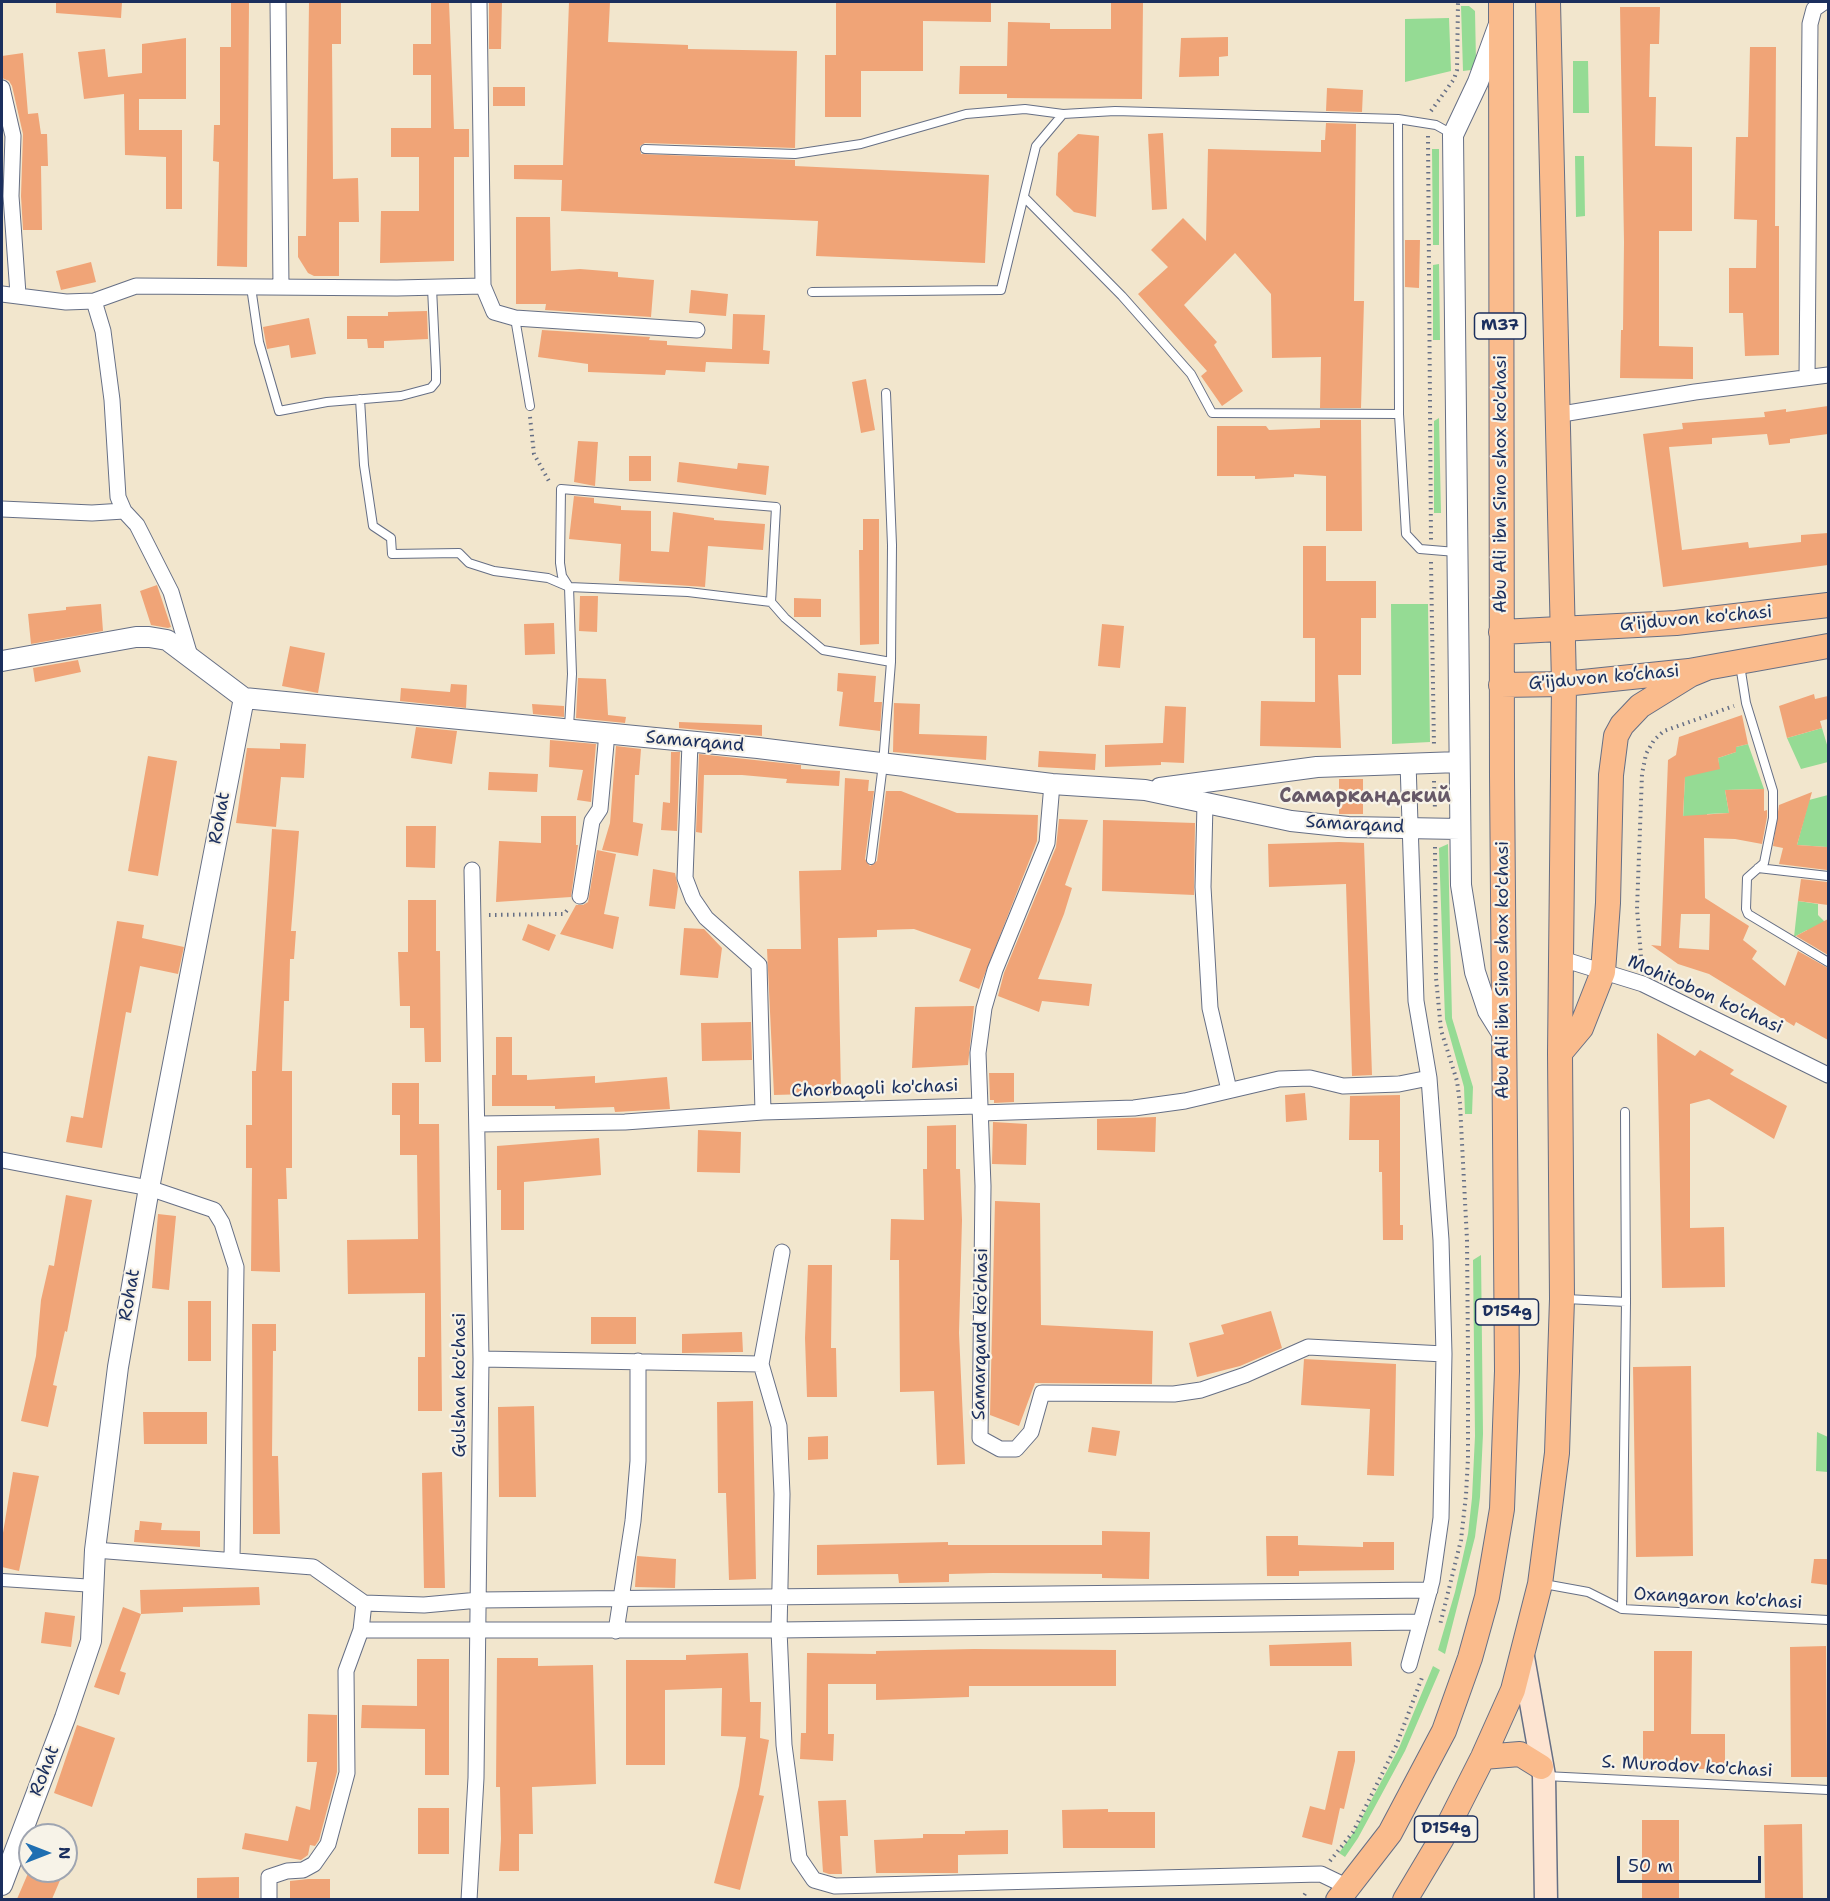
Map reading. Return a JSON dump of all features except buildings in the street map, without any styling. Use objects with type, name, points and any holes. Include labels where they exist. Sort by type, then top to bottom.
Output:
[{"type":"main road","points":[[1548,2],[1563,684]]},
{"type":"main road","name":"Abu Ali ibn Sino shox ko'chasi","points":[[1343,1893],[1390,1833],[1444,1731],[1470,1658],[1496,1554],[1503,1498],[1507,1371],[1501,685],[1501,10]]},
{"type":"main road","name":"G'ijduvon ko'chasi","points":[[1563,630],[1676,622],[1828,605]]},
{"type":"main road","points":[[1501,632],[1563,630]]},
{"type":"main road","points":[[1560,1053],[1581,1029],[1603,972],[1608,903],[1611,775],[1616,736],[1622,725],[1640,706],[1690,675],[1707,668],[1740,660],[1828,646]]},
{"type":"main road","name":"G'ijduvon ko‘chasi","points":[[1501,685],[1563,684],[1707,668]]},
{"type":"main road","name":"D154g","points":[[1405,1899],[1442,1838],[1483,1757],[1513,1690],[1540,1584],[1557,1454],[1562,1299],[1560,1053],[1563,684]]},
{"type":"main road","name":"D154g","points":[[1523,1657],[1532,1697],[1542,1772],[1545,1899]]},
{"type":"main road","points":[[1483,1757],[1520,1754],[1542,1772]]},
{"type":"street","points":[[278,2],[281,287]]},
{"type":"street","points":[[479,2],[483,286],[494,312],[515,318],[698,330]]},
{"type":"street","points":[[1807,377],[1810,24],[1814,9],[1824,2]]},
{"type":"street","points":[[1501,10],[1478,82],[1453,135],[1461,885],[1470,949],[1488,1011],[1503,1035]]},
{"type":"street","points":[[2,88],[13,136],[11,196],[18,294]]},
{"type":"street","points":[[2,294],[18,294],[66,302],[94,301],[136,286],[432,288],[483,286]]},
{"type":"street","points":[[94,301],[103,331],[112,400],[118,497],[124,511],[137,525],[171,592],[190,656]]},
{"type":"street","points":[[1556,415],[1695,392],[1828,375]]},
{"type":"street","points":[[2,509],[92,513],[124,511]]},
{"type":"street","points":[[2,661],[136,637],[167,640],[244,698]]},
{"type":"street","name":"Samarqand","points":[[244,698],[758,748],[1052,784],[1145,790],[1291,821],[1348,827],[1460,829]]},
{"type":"street","name":"Rohat","points":[[2,1885],[65,1718],[91,1641],[95,1550],[118,1367],[149,1188],[244,698]]},
{"type":"street","points":[[580,896],[592,821],[600,808],[607,733]]},
{"type":"street","points":[[690,743],[685,878],[693,899],[706,918],[759,965],[763,1112]]},
{"type":"street","name":"Samarqand","points":[[1145,790],[1317,767],[1459,762]]},
{"type":"street","points":[[1408,763],[1416,1000],[1429,1078],[1441,1239],[1444,1354],[1441,1518],[1430,1590],[1409,1665]]},
{"type":"street","name":"Chorbaqoli ko'chasi","points":[[478,1124],[625,1122],[763,1112],[979,1109],[978,1053],[984,1008],[995,970],[1047,843],[1052,784]]},
{"type":"street","points":[[1205,804],[1203,887],[1210,1008],[1229,1090]]},
{"type":"street","name":"Gulshan ko'chasi","points":[[469,1899],[476,1778],[481,1359],[472,870]]},
{"type":"street","name":"Mohitobon ko'chasi","points":[[1562,959],[1643,984],[1828,1075]]},
{"type":"street","points":[[979,1109],[1134,1108],[1185,1101],[1279,1079],[1310,1078],[1343,1086],[1399,1084],[1429,1078]]},
{"type":"street","name":"Samarqand ko'chasi","points":[[979,1109],[983,1186],[980,1438],[1000,1449],[1016,1449],[1031,1432],[1042,1393],[1174,1394],[1201,1390],[1245,1375],[1308,1347],[1444,1354]]},
{"type":"street","points":[[2,1160],[149,1188],[214,1210],[222,1223],[236,1267],[232,1559]]},
{"type":"street","points":[[782,1252],[761,1364],[779,1426],[782,1494],[779,1630],[784,1744],[799,1858],[814,1880],[835,1886],[1320,1874],[1343,1893]]},
{"type":"street","points":[[481,1359],[761,1364]]},
{"type":"street","points":[[616,1631],[616,1614],[622,1599],[633,1521],[638,1461],[638,1361]]},
{"type":"street","points":[[95,1550],[313,1567],[364,1603],[424,1605],[479,1600],[1430,1590]]},
{"type":"street","points":[[2,1580],[95,1587]]},
{"type":"street","points":[[269,1899],[269,1877],[315,1864],[328,1844],[347,1773],[346,1671],[361,1630],[364,1603]]},
{"type":"street","points":[[361,1630],[779,1630],[1421,1622]]},
{"type":"lane","points":[[645,149],[795,154],[861,144],[966,114],[1024,109],[1063,114],[1115,111],[1398,119],[1428,123],[1445,128],[1453,135]]},
{"type":"lane","points":[[812,292],[1001,290],[1036,146],[1063,114]]},
{"type":"lane","points":[[1398,119],[1399,414],[1406,534],[1416,547],[1431,552],[1458,552]]},
{"type":"lane","points":[[1024,197],[1122,296],[1191,374],[1212,413],[1399,414]]},
{"type":"lane","points":[[251,287],[259,342],[279,411],[360,399],[401,396],[431,388],[436,382],[432,288]]},
{"type":"lane","points":[[515,318],[530,406]]},
{"type":"lane","points":[[871,860],[883,764],[891,662],[892,545],[886,393]]},
{"type":"lane","points":[[360,399],[364,465],[373,526],[391,538],[392,554],[459,553],[469,563],[494,571],[548,578],[569,587],[603,586],[688,592],[771,602],[785,618],[823,650],[891,662]]},
{"type":"lane","points":[[569,730],[572,674],[569,587],[562,576],[560,563],[561,489],[776,507],[771,602]]},
{"type":"lane","points":[[1740,660],[1746,703],[1773,791],[1773,818],[1764,862],[1748,878],[1746,909],[1748,914],[1828,962]]},
{"type":"lane","points":[[1758,868],[1828,876]]},
{"type":"lane","points":[[1622,1609],[1626,1302],[1625,1112]]},
{"type":"lane","points":[[1562,1299],[1626,1302]]},
{"type":"lane","name":"Oxangaron ko'chasi","points":[[1540,1584],[1588,1592],[1622,1609],[1828,1620]]},
{"type":"lane","name":"S. Murodov ko'chasi","points":[[1542,1772],[1828,1790]]},
{"type":"path","points":[[1434,752],[1428,123],[1431,110],[1454,79],[1457,70],[1458,2]]},
{"type":"path","points":[[530,406],[534,454],[540,469],[551,485],[561,489]]},
{"type":"path","points":[[1643,984],[1637,909],[1646,754],[1654,740],[1664,731],[1695,718],[1746,703]]},
{"type":"path","points":[[1434,775],[1435,820]]},
{"type":"path","points":[[1435,843],[1436,978],[1441,1030],[1457,1081],[1460,1104],[1467,1240],[1468,1354],[1468,1458],[1461,1540],[1439,1626]]},
{"type":"path","points":[[474,916],[564,914],[580,896]]},
{"type":"path","points":[[1301,1899],[1353,1832],[1396,1746],[1425,1670]]},
{"type":"green space","points":[[1461,6],[1469,6],[1475,11],[1476,62],[1471,70],[1463,71]]},
{"type":"green space","points":[[1449,18],[1451,71],[1405,82],[1405,19]]},
{"type":"green space","points":[[1573,61],[1588,61],[1589,113],[1573,113]]},
{"type":"green space","points":[[1432,149],[1439,149],[1439,245],[1433,245]]},
{"type":"green space","points":[[1575,156],[1584,156],[1585,216],[1576,217]]},
{"type":"green space","points":[[1439,264],[1440,340],[1433,340],[1433,265]]},
{"type":"green space","points":[[1439,418],[1441,513],[1434,513],[1434,421]]},
{"type":"green space","points":[[1391,604],[1428,604],[1430,742],[1392,744]]},
{"type":"green space","points":[[1822,728],[1828,748],[1828,762],[1801,769],[1787,738]]},
{"type":"green space","points":[[1748,744],[1764,789],[1725,790],[1729,813],[1707,814],[1707,825],[1683,820],[1685,774],[1719,766],[1718,758],[1736,752],[1736,747]]},
{"type":"green space","points":[[1828,795],[1827,847],[1797,845],[1809,800]]},
{"type":"green space","points":[[1448,844],[1452,1018],[1473,1087],[1472,1114],[1465,1114],[1464,1087],[1445,1019],[1439,848]]},
{"type":"green space","points":[[1798,901],[1818,904],[1818,915],[1824,921],[1824,933],[1807,930],[1794,937]]},
{"type":"green space","points":[[1481,1255],[1483,1434],[1480,1497],[1475,1537],[1445,1654],[1438,1650],[1455,1592],[1468,1534],[1472,1498],[1475,1436],[1473,1260]]},
{"type":"green space","points":[[1817,1432],[1828,1437],[1828,1472],[1816,1471]]},
{"type":"green space","points":[[1433,1666],[1440,1670],[1405,1751],[1358,1838],[1345,1857],[1339,1853],[1356,1829],[1399,1748]]},
{"type":"district","name":"Самаркандский","points":[[1365,797]]}]
